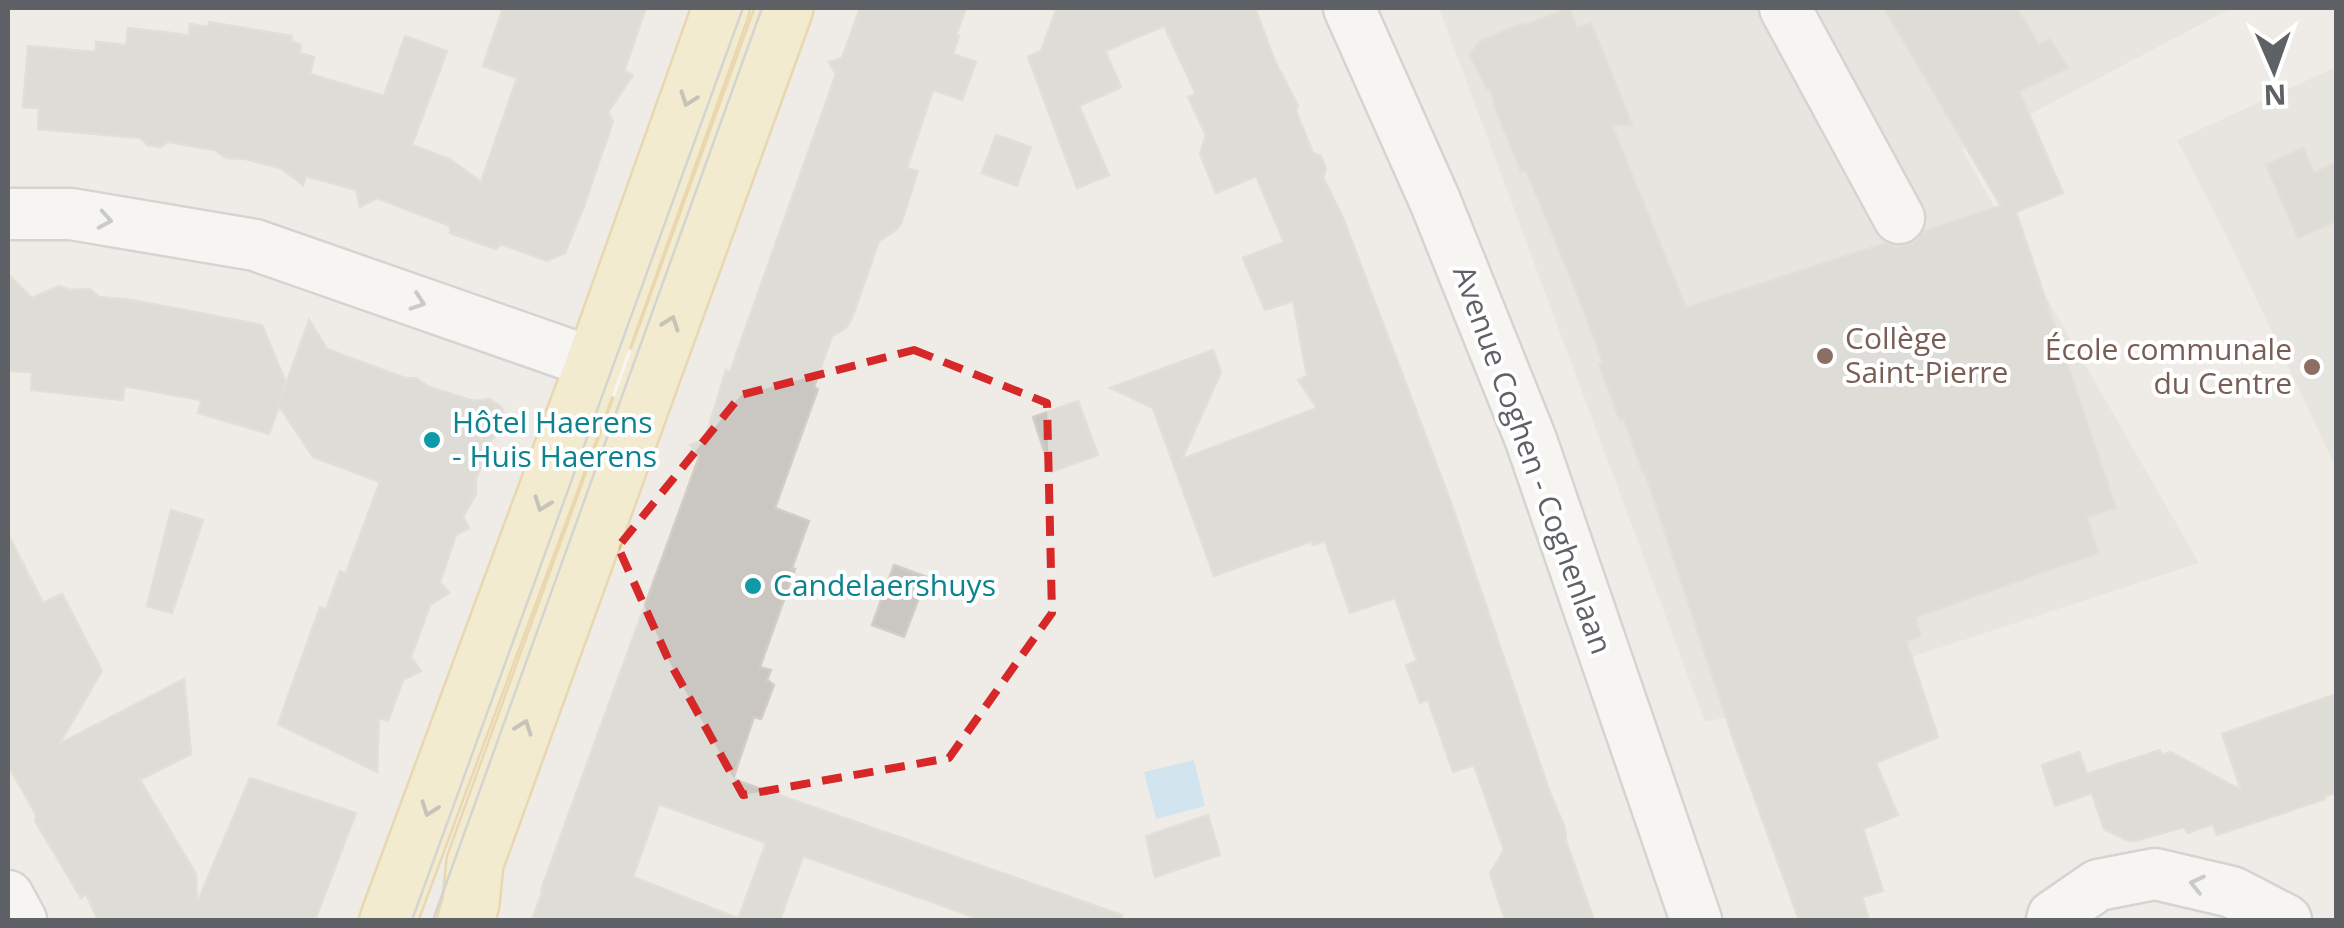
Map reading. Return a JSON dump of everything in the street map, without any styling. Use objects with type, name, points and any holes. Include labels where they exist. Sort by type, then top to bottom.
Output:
[{"type":"main road","points":[[388,920],[721,8]]},
{"type":"main road","points":[[466,920],[475,863],[785,8]]},
{"type":"street","name":"Avenue Coghen - Coghenlaan","points":[[1349,8],[1435,201],[1531,440],[1696,920]]},
{"type":"street","points":[[1785,8],[1899,218]]},
{"type":"street","points":[[8,214],[71,214],[254,246],[649,382]]},
{"type":"street","points":[[2052,920],[2098,885],[2155,874],[2232,892],[2286,920]]},
{"type":"street","points":[[8,896],[21,920]]},
{"type":"highlighted area","points":[[914,350],[1047,403],[1052,613],[949,758],[743,795],[669,661],[618,547],[741,395]]},
{"type":"shaded area","name":"Collège Saint-Pierre","points":[[1439,8],[2232,8],[1962,150],[2199,563],[1705,722]]},
{"type":"shaded area","name":"École communale du Centre","points":[[2336,67],[2336,468],[2177,140]]},
{"type":"water","points":[[1194,760],[1205,806],[1156,819],[1144,772]]},
{"type":"building","points":[[503,8],[646,8],[624,71],[633,75],[608,112],[613,121],[584,206],[565,253],[547,261],[501,244],[496,249],[450,233],[450,226],[377,198],[360,207],[356,190],[306,176],[303,185],[280,168],[226,158],[215,150],[168,142],[160,147],[147,145],[141,138],[38,129],[39,108],[23,107],[28,46],[96,52],[96,42],[126,45],[128,28],[189,35],[190,24],[208,27],[209,22],[292,36],[291,41],[301,45],[300,53],[314,57],[310,74],[384,96],[405,36],[447,51],[412,145],[450,159],[481,182],[517,78],[483,66]]},
{"type":"building","points":[[860,8],[966,8],[953,54],[976,62],[962,100],[933,90],[907,168],[918,171],[901,224],[879,241],[852,318],[846,328],[832,336],[814,387],[818,389],[775,508],[809,521],[760,667],[771,670],[767,680],[774,685],[761,719],[754,717],[733,779],[1122,915],[1121,920],[982,920],[803,856],[780,920],[532,920],[699,457],[690,445],[705,439],[726,370],[730,372],[836,74],[829,62],[842,58]],"holes":[[[659,804],[766,843],[738,920],[633,877]]]},
{"type":"building","points":[[1057,8],[1255,8],[1274,59],[1298,106],[1296,111],[1313,153],[1321,156],[1326,169],[1323,177],[1343,218],[1450,500],[1594,920],[1505,920],[1490,874],[1504,850],[1474,765],[1453,772],[1428,700],[1420,703],[1406,665],[1417,661],[1395,598],[1350,613],[1325,541],[1313,545],[1312,541],[1214,576],[1153,408],[1110,388],[1213,350],[1221,372],[1182,459],[1317,408],[1298,380],[1307,376],[1293,301],[1265,310],[1243,258],[1284,242],[1256,176],[1216,193],[1200,154],[1206,135],[1188,97],[1196,94],[1164,26],[1105,51],[1121,87],[1079,106],[1109,175],[1077,188],[1028,57],[1041,51]]},
{"type":"building","name":"Collège Saint-Pierre","points":[[1569,8],[1577,28],[1591,23],[1632,125],[1612,125],[1686,308],[1886,243],[1899,247],[1912,244],[1924,231],[2001,206],[1884,8],[2017,8],[2039,45],[2050,39],[2068,68],[2019,91],[2063,193],[2016,212],[2116,508],[2087,517],[2098,553],[1915,617],[1921,636],[1906,641],[1938,737],[1876,763],[1898,815],[1863,829],[1883,891],[1862,897],[1869,920],[1799,920],[1736,747],[1645,472],[1624,419],[1620,421],[1581,303],[1526,170],[1521,172],[1491,91],[1469,54],[1481,41]]},
{"type":"building","points":[[996,135],[1031,147],[1017,186],[982,173]]},
{"type":"building","points":[[2303,148],[2314,173],[2336,162],[2336,221],[2298,238],[2266,165]]},
{"type":"building","points":[[8,274],[32,298],[59,286],[90,289],[99,297],[262,325],[286,383],[281,398],[309,320],[327,349],[474,401],[489,399],[503,410],[504,422],[491,440],[476,479],[476,494],[463,517],[469,528],[456,535],[440,582],[449,593],[430,605],[411,657],[421,671],[403,680],[388,721],[379,718],[377,772],[278,724],[320,607],[326,609],[340,571],[346,573],[380,482],[313,457],[279,406],[269,434],[198,413],[201,400],[124,386],[123,400],[31,390],[32,372],[8,371]]},
{"type":"building","points":[[1078,401],[1098,455],[1051,472],[1033,417]]},
{"type":"building","points":[[171,510],[203,520],[172,613],[147,606]]},
{"type":"building","points":[[8,534],[43,603],[62,594],[102,671],[59,744],[184,679],[191,754],[140,780],[196,874],[197,903],[250,778],[356,813],[315,920],[98,920],[86,894],[81,898],[35,821],[36,815],[8,765]]},
{"type":"building","points":[[894,565],[927,577],[904,637],[872,625]]},
{"type":"building","points":[[2336,694],[2336,793],[2324,796],[2325,799],[2217,835],[2213,824],[2188,833],[2184,827],[2135,841],[2104,829],[2092,793],[2055,806],[2042,765],[2079,752],[2087,774],[2160,750],[2162,755],[2171,752],[2241,790],[2222,734]]},
{"type":"building","points":[[1208,815],[1220,855],[1155,877],[1146,836]]},
{"type":"tram line","points":[[412,920],[743,8]]},
{"type":"tram line","points":[[433,920],[762,8]]},
{"type":"place","name":"Collège Saint-Pierre","points":[[1825,356]]},
{"type":"place","name":"École communale du Centre","points":[[2312,367]]},
{"type":"place","name":"Hôtel Haerens - Huis Haerens","points":[[432,440]]},
{"type":"place","name":"Candelaershuys","points":[[753,586]]}]
